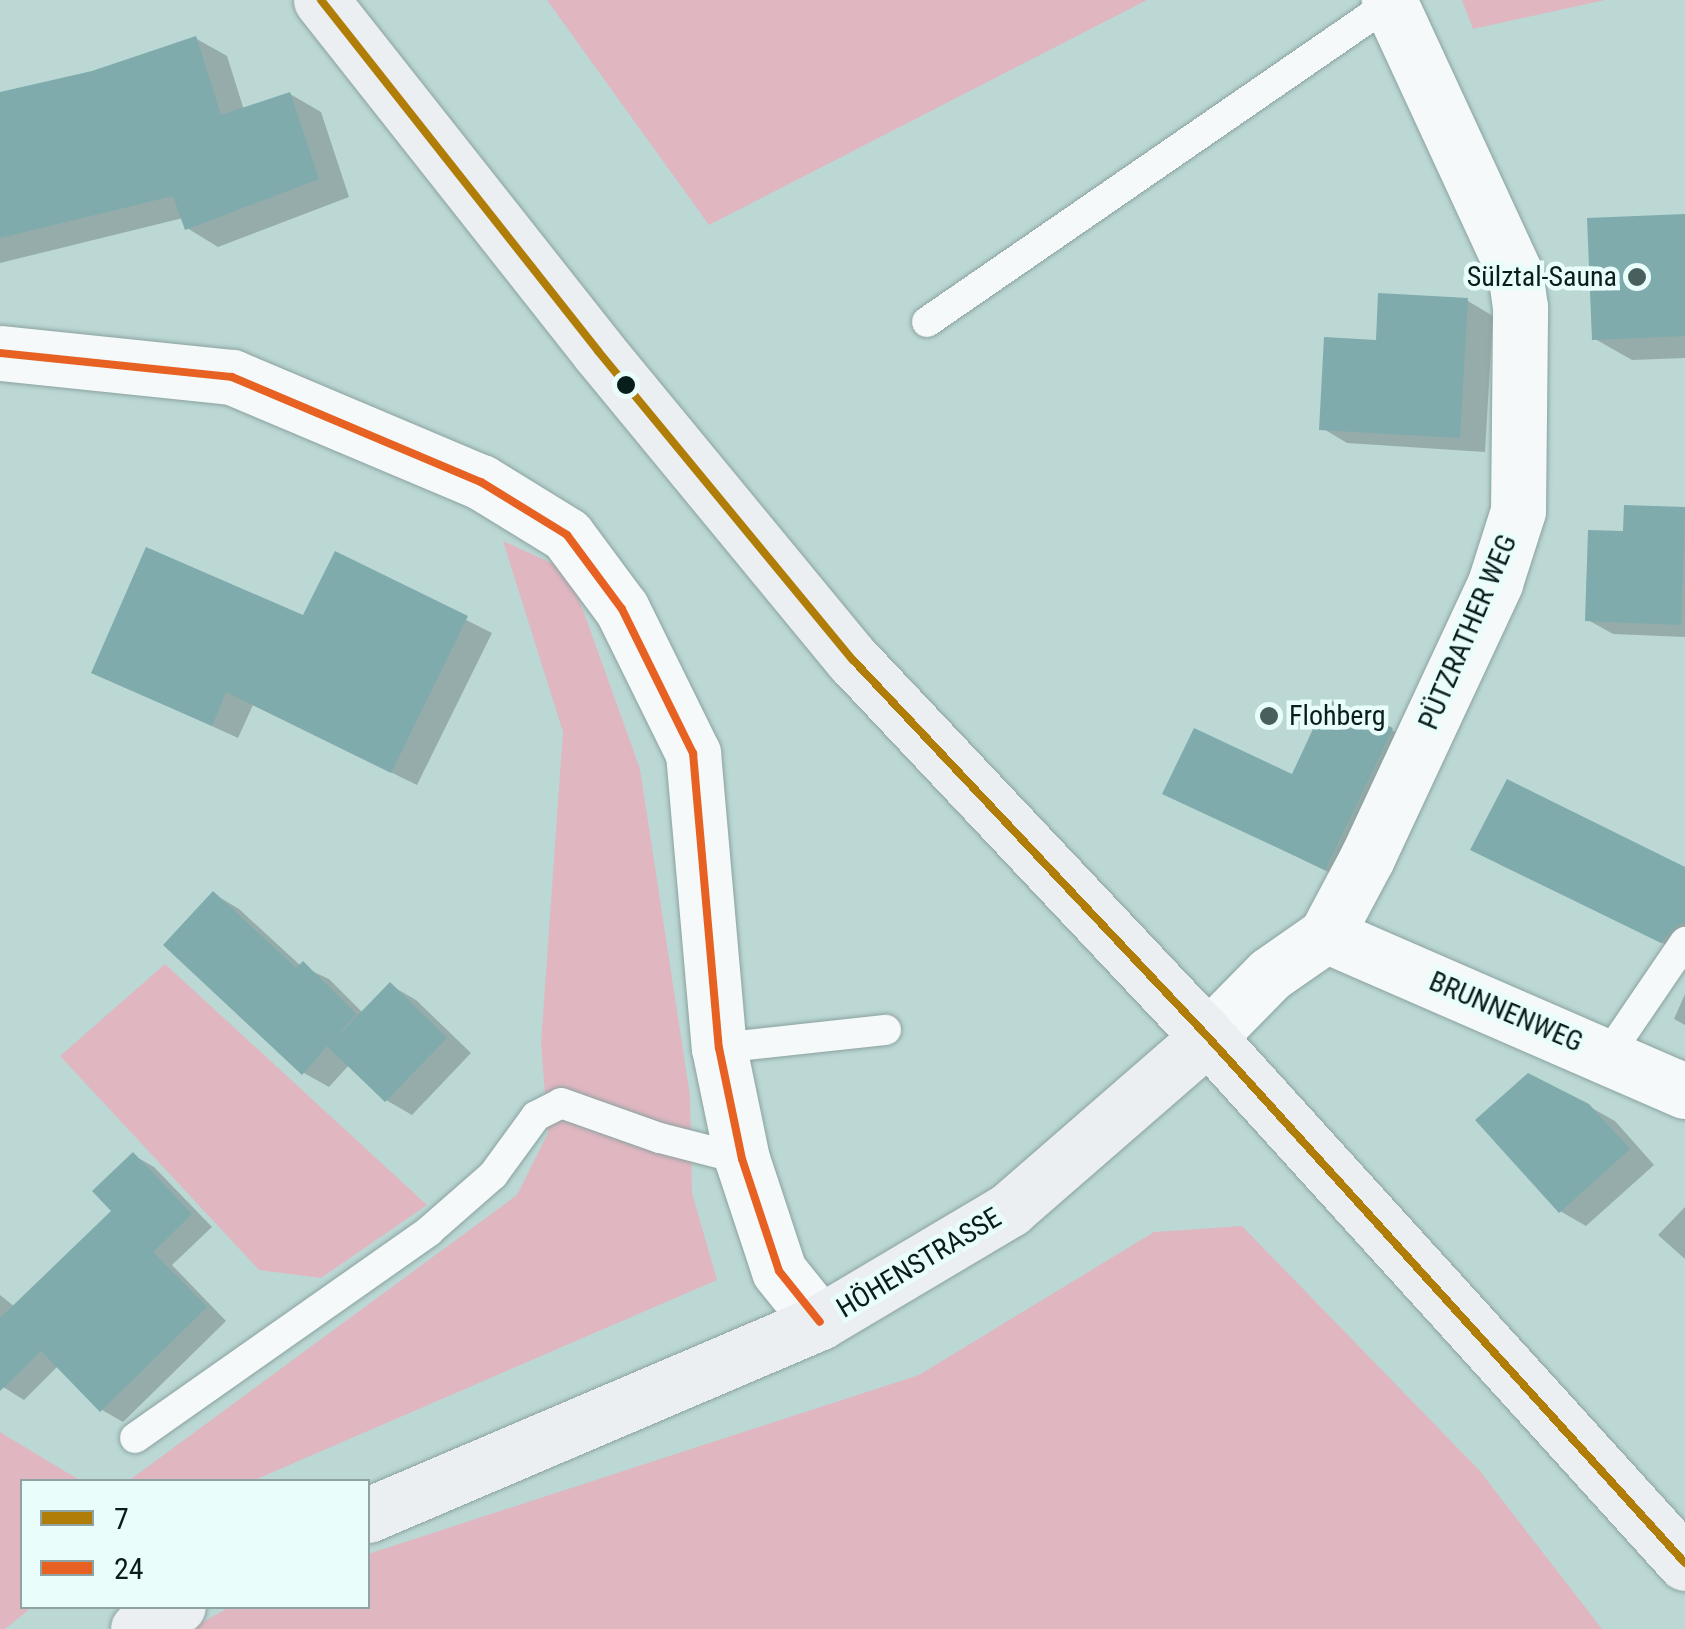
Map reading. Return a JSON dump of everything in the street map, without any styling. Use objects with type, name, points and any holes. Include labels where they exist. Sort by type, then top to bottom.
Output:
[{"type":"main road","points":[[321,0],[598,352],[852,660],[1208,1037],[1685,1563]]},
{"type":"main road","name":"HÖHENSTRASSE","points":[[370,1514],[820,1322],[1010,1209],[1208,1037]]},
{"type":"main road","points":[[138,1629],[173,1609]]},
{"type":"street","name":"PÜTZRATHER WEG","points":[[1208,1037],[1270,974],[1326,935],[1367,858],[1495,582],[1518,511],[1520,308],[1515,273],[1390,2]]},
{"type":"street","points":[[0,353],[232,377],[481,482],[567,535],[622,608],[693,753],[720,1048],[742,1159],[778,1271],[820,1322]]},
{"type":"street","name":"BRUNNENWEG","points":[[1326,935],[1685,1091]]},
{"type":"lane","points":[[927,322],[1390,2]]},
{"type":"lane","points":[[1608,1055],[1685,942]]},
{"type":"lane","points":[[720,1048],[886,1030]]},
{"type":"lane","points":[[135,1438],[430,1230],[493,1175],[536,1116],[560,1104],[660,1138],[742,1159]]},
{"type":"shaded area","points":[[547,0],[1147,0],[709,225]]},
{"type":"shaded area","points":[[1462,0],[1605,0],[1473,29]]},
{"type":"shaded area","points":[[503,541],[569,571],[640,769],[690,1096],[692,1193],[717,1280],[257,1479],[131,1479],[517,1195],[548,1133],[541,1043],[563,732]]},
{"type":"shaded area","points":[[165,964],[427,1205],[321,1278],[259,1270],[60,1056]]},
{"type":"shaded area","points":[[1242,1226],[1479,1470],[1602,1629],[190,1629],[226,1609],[370,1609],[370,1553],[919,1375],[1154,1232]]},
{"type":"shaded area","points":[[0,1432],[78,1479],[20,1479],[20,1609],[30,1609],[0,1629]]},
{"type":"building","points":[[196,36],[221,115],[290,92],[319,179],[185,230],[173,196],[0,238],[0,92],[92,71]]},
{"type":"building","name":"Sülztal-Sauna","points":[[1685,214],[1685,336],[1592,340],[1587,218]]},
{"type":"building","points":[[1378,293],[1468,298],[1460,438],[1319,430],[1324,337],[1376,340]]},
{"type":"building","points":[[1624,505],[1685,507],[1681,625],[1585,621],[1588,530],[1623,531]]},
{"type":"building","points":[[146,547],[303,615],[335,551],[468,616],[391,773],[226,692],[212,726],[91,673]]},
{"type":"building","name":"Flohberg","points":[[1327,699],[1393,728],[1325,870],[1162,794],[1194,728],[1292,774]]},
{"type":"building","points":[[1507,779],[1685,867],[1685,923],[1676,926],[1661,943],[1470,850]]},
{"type":"building","points":[[213,891],[296,968],[303,961],[356,1014],[330,1044],[390,982],[447,1038],[385,1102],[327,1046],[302,1075],[163,945]]},
{"type":"building","points":[[1528,1073],[1589,1104],[1630,1149],[1559,1213],[1475,1120]]},
{"type":"building","points":[[133,1152],[192,1214],[153,1252],[207,1307],[100,1412],[41,1351],[0,1391],[0,1318],[111,1211],[92,1191]]},
{"type":"transit line","name":"7","points":[[321,0],[598,351],[853,660],[1208,1037],[1685,1563]]},
{"type":"transit line","name":"24","points":[[0,353],[232,377],[481,482],[567,535],[622,609],[693,753],[719,1048],[742,1159],[779,1271],[820,1322]]},
{"type":"place","name":"Sülztal-Sauna","points":[[1637,277]]},
{"type":"place","name":"Flohberg","points":[[1269,716]]}]
